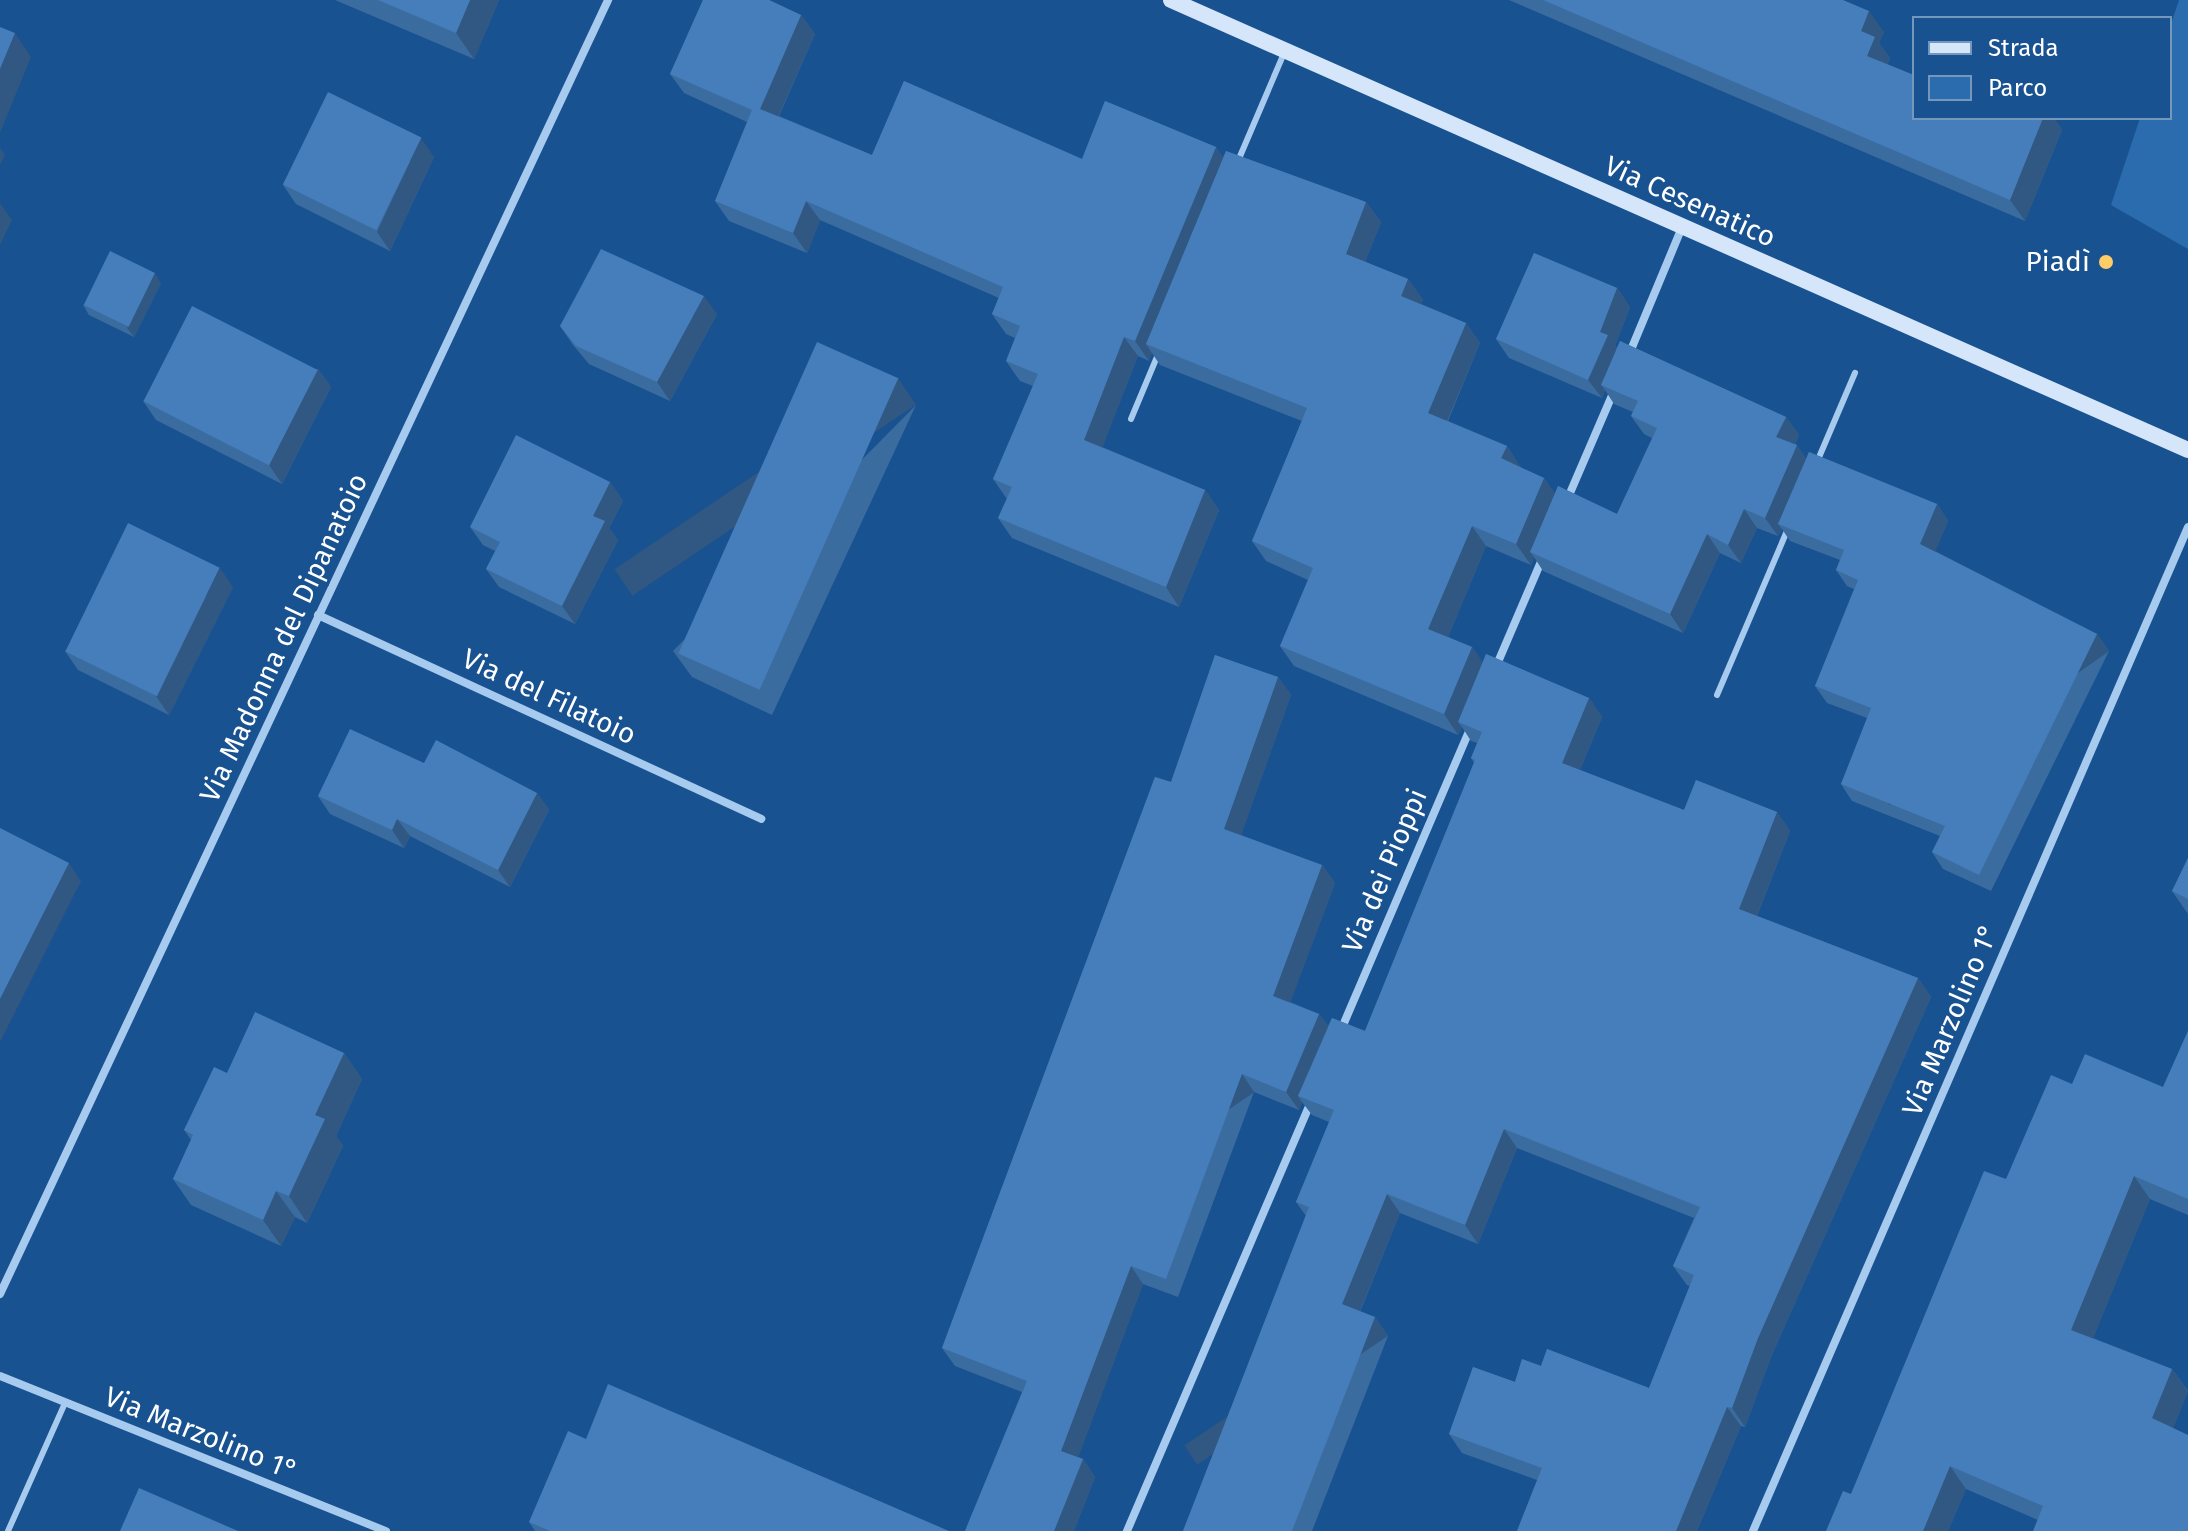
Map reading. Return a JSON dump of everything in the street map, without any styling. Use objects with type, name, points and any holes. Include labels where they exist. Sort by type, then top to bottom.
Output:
[{"type":"main road","name":"Via Cesenatico","points":[[1171,0],[2188,450]]},
{"type":"street","name":"Via Madonna del Dipanatoio","points":[[0,1294],[608,0]]},
{"type":"street","points":[[1624,368],[1682,227]]},
{"type":"street","points":[[1562,513],[1617,382]]},
{"type":"street","name":"Via Marzolino 1°","points":[[1753,1531],[2188,527]]},
{"type":"street","points":[[1487,687],[1549,542]]},
{"type":"street","name":"Via del Filatoio","points":[[318,615],[761,819]]},
{"type":"street","name":"Via dei Pioppi","points":[[1338,1037],[1475,717]]},
{"type":"street","points":[[1127,1531],[1313,1095]]},
{"type":"street","name":"Via Marzolino 1°","points":[[0,1376],[386,1531]]},
{"type":"lane","points":[[1231,177],[1285,50]]},
{"type":"lane","points":[[1131,419],[1161,348]]},
{"type":"lane","points":[[1811,476],[1855,373]]},
{"type":"lane","points":[[1717,695],[1792,519]]},
{"type":"lane","points":[[8,1531],[65,1403]]},
{"type":"green space","points":[[2179,0],[2188,0],[2188,249],[2111,205],[2139,120],[2172,120],[2172,21]]},
{"type":"building","points":[[378,0],[470,0],[456,33]]},
{"type":"building","points":[[703,0],[769,0],[801,15],[760,109],[872,155],[904,81],[1082,159],[1105,101],[1216,147],[1135,341],[1124,337],[1084,440],[1205,490],[1166,587],[998,518],[1012,487],[993,479],[1038,374],[1006,361],[1020,326],[992,314],[1003,287],[806,201],[793,233],[715,201],[752,110],[670,74]]},
{"type":"building","points":[[1543,0],[1843,0],[1869,11],[1861,31],[1875,37],[1867,56],[1912,74],[1912,120],[2042,120],[2010,200]]},
{"type":"building","points":[[0,27],[15,33],[0,69]]},
{"type":"building","points":[[328,92],[421,138],[376,230],[283,185]]},
{"type":"building","points":[[1226,151],[1366,202],[1346,254],[1408,279],[1401,296],[1466,323],[1428,413],[1507,446],[1501,458],[1544,478],[1516,544],[1472,526],[1428,629],[1472,647],[1444,714],[1280,646],[1313,568],[1252,541],[1307,408],[1146,344]]},
{"type":"building","points":[[601,249],[704,296],[657,382],[576,346],[560,326]]},
{"type":"building","points":[[110,251],[155,273],[129,327],[84,305]]},
{"type":"building","points":[[1534,253],[1617,288],[1600,332],[1608,335],[1588,380],[1496,339]]},
{"type":"building","points":[[192,306],[318,370],[269,465],[143,401]]},
{"type":"building","points":[[1620,341],[1786,417],[1776,437],[1797,445],[1765,518],[1744,509],[1728,545],[1707,534],[1670,614],[1530,552],[1558,486],[1617,514],[1657,428],[1631,416],[1638,401],[1601,385]]},
{"type":"building","points":[[817,342],[898,378],[760,690],[678,654]]},
{"type":"building","points":[[516,435],[610,482],[593,516],[605,521],[562,606],[486,569],[500,542],[470,527]]},
{"type":"building","points":[[1809,452],[1937,504],[1920,544],[2097,634],[1979,875],[1932,852],[1945,826],[1841,784],[1871,708],[1815,686],[1858,580],[1836,570],[1844,550],[1778,524]]},
{"type":"building","points":[[128,523],[220,568],[157,696],[65,652]]},
{"type":"building","points":[[1486,654],[1589,698],[1562,763],[1684,810],[1696,780],[1777,812],[1739,909],[1918,978],[1758,1338],[1732,1408],[1727,1407],[1676,1531],[1517,1531],[1542,1468],[1449,1434],[1473,1367],[1515,1382],[1522,1359],[1541,1366],[1547,1349],[1649,1388],[1694,1275],[1673,1266],[1700,1207],[1504,1129],[1465,1225],[1387,1194],[1342,1304],[1375,1317],[1292,1531],[1183,1531],[1309,1207],[1296,1202],[1334,1110],[1298,1096],[1332,1018],[1365,1031],[1475,760],[1471,758],[1482,732],[1458,722]]},
{"type":"building","points":[[1215,655],[1278,677],[1224,829],[1322,865],[1273,996],[1319,1014],[1286,1092],[1242,1074],[1166,1279],[1131,1266],[1061,1451],[1083,1459],[1054,1531],[965,1531],[1027,1381],[942,1348],[1155,777],[1171,782]]},
{"type":"building","points":[[350,729],[424,763],[436,740],[537,793],[498,870],[397,819],[392,830],[318,796]]},
{"type":"building","points":[[0,828],[69,863],[0,999]]},
{"type":"building","points":[[2188,858],[2188,899],[2172,891]]},
{"type":"building","points":[[255,1012],[344,1053],[315,1115],[325,1119],[289,1196],[276,1191],[263,1220],[173,1179],[193,1135],[184,1130],[214,1067],[227,1073]]},
{"type":"building","points":[[2188,1031],[2188,1199],[2134,1176],[2071,1330],[2172,1369],[2152,1418],[2188,1435],[2188,1531],[2033,1531],[2043,1506],[1950,1466],[1923,1531],[1826,1531],[1843,1491],[1851,1494],[1984,1171],[2006,1179],[2051,1075],[2072,1084],[2085,1054],[2163,1087]]},
{"type":"building","points":[[608,1384],[949,1531],[550,1531],[529,1522],[568,1431],[586,1439]]},
{"type":"building","points":[[139,1488],[238,1531],[120,1531]]},
{"type":"place","name":"Piadì","points":[[2106,262]]}]
